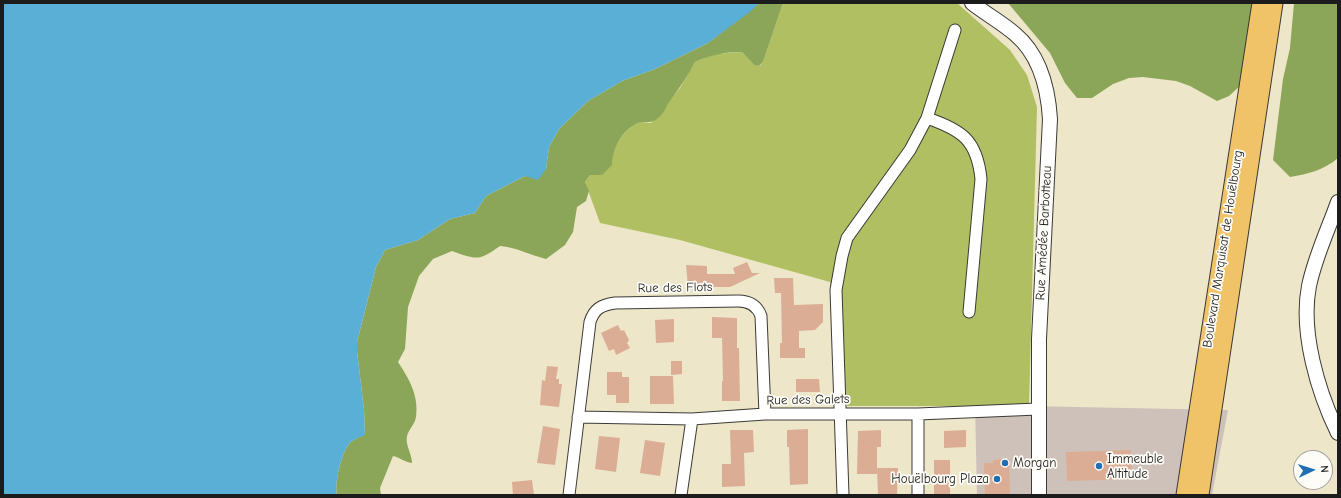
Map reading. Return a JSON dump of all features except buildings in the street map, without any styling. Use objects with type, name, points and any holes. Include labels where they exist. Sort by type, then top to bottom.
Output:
[{"type":"main road","name":"Boulevard Marquisat de Houëlbourg","points":[[1186,495],[1261,3]]},
{"type":"main road","name":"Boulevard Marquisat de Houëlbourg","points":[[1200,495],[1274,3]]},
{"type":"street","name":"Rue Amédée Barbotteau","points":[[972,3],[1014,33],[1026,45],[1036,59],[1042,72],[1048,96],[1050,119],[1039,339],[1039,495]]},
{"type":"street","points":[[843,495],[836,290],[842,256],[847,238],[910,150],[927,118],[955,30]]},
{"type":"street","points":[[927,118],[950,126],[963,134],[974,149],[980,162],[981,179],[969,312]]},
{"type":"street","points":[[1338,202],[1318,256],[1309,287],[1308,330],[1316,375],[1338,433]]},
{"type":"street","name":"Rue des Flots","points":[[569,495],[590,322],[592,314],[599,307],[614,303],[746,301],[756,307],[762,316],[765,414]]},
{"type":"street","name":"Rue des Galets","points":[[578,417],[692,419],[765,414],[918,414],[1038,410]]},
{"type":"street","points":[[918,414],[918,495]]},
{"type":"street","points":[[681,495],[692,419]]},
{"type":"shaded area","points":[[975,405],[1228,410],[1212,495],[977,495]]},
{"type":"green space","points":[[759,3],[783,3],[763,62],[759,66],[754,65],[742,52],[718,54],[695,62],[660,116],[650,122],[638,123],[627,130],[616,147],[612,159],[612,165],[602,175],[590,175],[585,182],[589,191],[586,201],[577,207],[573,232],[565,245],[546,259],[512,248],[500,246],[478,258],[452,251],[433,259],[419,276],[408,307],[405,349],[398,362],[415,394],[417,409],[416,417],[407,436],[412,463],[393,456],[380,488],[381,495],[337,495],[337,477],[343,455],[352,441],[365,434],[357,342],[376,267],[385,250],[418,240],[450,219],[475,213],[486,196],[525,176],[546,169],[549,147],[559,129],[588,101],[622,81],[655,69],[708,43]]},
{"type":"green space","points":[[783,3],[957,3],[1010,50],[1027,75],[1037,107],[1029,406],[847,406],[830,282],[680,240],[600,223],[585,182],[590,175],[602,175],[616,145],[631,127],[640,122],[651,123],[680,88],[695,62],[715,54],[742,52],[754,65],[760,66],[763,62]]},
{"type":"green space","points":[[1008,3],[1255,3],[1241,85],[1229,96],[1217,101],[1190,86],[1176,81],[1143,77],[1129,78],[1113,84],[1092,98],[1077,98],[1065,83],[1050,53]]},
{"type":"green space","points":[[1294,3],[1338,3],[1338,158],[1327,166],[1316,171],[1290,177],[1273,160],[1283,79],[1290,48]]},
{"type":"water","points":[[3,3],[759,3],[751,11],[708,43],[655,69],[622,81],[588,101],[559,129],[549,147],[546,169],[538,180],[525,176],[486,196],[475,213],[450,219],[418,240],[385,250],[376,267],[357,342],[365,435],[352,441],[343,455],[337,477],[337,495],[3,495]]},
{"type":"place","name":"Morgan","points":[[1005,463]]},
{"type":"place","name":"Immeuble Altitude","points":[[1099,466]]},
{"type":"place","name":"Houëlbourg Plaza","points":[[997,479]]}]
